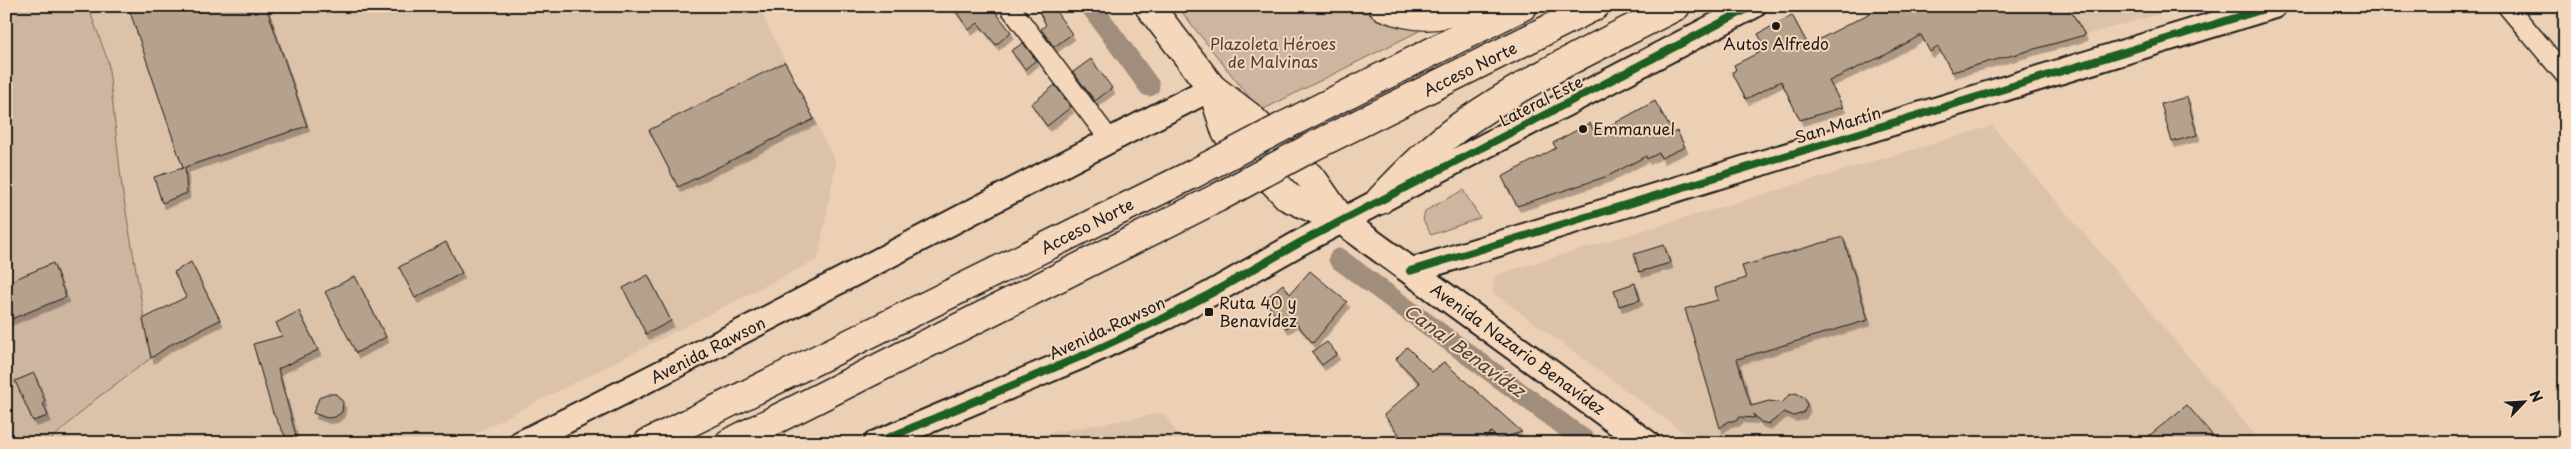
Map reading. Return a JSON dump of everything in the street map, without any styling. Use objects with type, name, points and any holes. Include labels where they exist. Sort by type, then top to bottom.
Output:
[{"type":"main road","points":[[1383,6],[1401,14],[1439,16],[1451,14],[1468,6]]},
{"type":"main road","name":"Acceso Norte","points":[[648,443],[1192,174],[1523,6]]},
{"type":"main road","name":"Acceso Norte","points":[[729,443],[1217,198],[1310,148],[1595,6]]},
{"type":"main road","points":[[1380,200],[1430,152],[1473,118],[1529,84],[1676,6]]},
{"type":"main road","name":"Avenida Nazario Benavídez","points":[[1155,10],[1212,88],[1250,117],[1314,181],[1342,221],[1646,443]]},
{"type":"street","points":[[1009,6],[1110,140]]},
{"type":"street","name":"Lateral Este","points":[[1342,221],[1753,6]]},
{"type":"street","name":"San Martín","points":[[1410,271],[2274,6]]},
{"type":"street","points":[[2508,6],[2565,75]]},
{"type":"street","name":"Avenida Rawson","points":[[521,443],[725,342],[1212,88]]},
{"type":"street","name":"Avenida Rawson","points":[[876,443],[1130,334],[1210,294],[1342,221]]},
{"type":"shaded area","points":[[88,6],[758,6],[836,163],[818,259],[456,443],[47,443],[97,398],[151,358],[122,188],[108,61]]},
{"type":"shaded area","points":[[1914,6],[2177,6],[2170,8],[2171,11],[1952,72]]},
{"type":"shaded area","points":[[1992,126],[2262,443],[1698,443],[1492,292],[1495,275]]},
{"type":"shaded area","points":[[1163,413],[1184,443],[993,443]]},
{"type":"green space","points":[[6,6],[88,6],[108,61],[122,188],[151,358],[97,398],[47,443],[6,443]]},
{"type":"green space","name":"Plazoleta Héroes de Malvinas","points":[[1177,6],[1337,6],[1382,17],[1433,24],[1260,111]]},
{"type":"green space","points":[[1463,190],[1480,218],[1431,235],[1423,220],[1425,211]]},
{"type":"building","points":[[128,6],[266,6],[307,126],[185,167],[187,193],[162,203],[154,177],[183,168]]},
{"type":"building","points":[[952,6],[998,6],[994,10],[1011,32],[996,45],[978,23],[969,30]]},
{"type":"building","points":[[1036,6],[1052,6],[1072,34],[1054,47],[1041,29],[1046,25]]},
{"type":"building","points":[[1874,6],[2068,6],[2085,35],[1952,72],[1938,47],[1930,52],[1921,35],[1887,54],[1829,81],[1843,107],[1800,120],[1781,81],[1746,99],[1732,72],[1736,70],[1734,65],[1766,49],[1758,34],[1792,15],[1808,45],[1876,10]]},
{"type":"building","points":[[1023,43],[1036,60],[1025,69],[1011,51]]},
{"type":"building","points":[[1091,59],[1112,88],[1095,101],[1073,72]]},
{"type":"building","points":[[785,62],[814,119],[678,187],[649,130]]},
{"type":"building","points":[[1055,85],[1071,107],[1047,126],[1031,104]]},
{"type":"building","points":[[2187,97],[2197,135],[2172,142],[2161,104]]},
{"type":"building","points":[[1655,101],[1673,133],[1677,131],[1685,147],[1661,158],[1659,153],[1647,159],[1646,156],[1608,176],[1517,206],[1502,177],[1556,148],[1553,143],[1590,123],[1595,134]]},
{"type":"building","points":[[1843,237],[1868,320],[1737,359],[1751,406],[1769,401],[1782,403],[1789,395],[1796,393],[1805,398],[1807,406],[1803,413],[1794,416],[1784,412],[1769,424],[1761,422],[1753,414],[1755,418],[1740,417],[1736,421],[1728,421],[1720,428],[1685,309],[1718,300],[1715,288],[1746,278],[1742,266]]},
{"type":"building","points":[[446,242],[462,273],[415,298],[399,267]]},
{"type":"building","points":[[1664,245],[1670,263],[1639,272],[1634,254]]},
{"type":"building","points":[[191,262],[220,320],[170,345],[151,358],[143,319],[186,297],[174,272]]},
{"type":"building","points":[[53,263],[66,297],[6,321],[6,283]]},
{"type":"building","points":[[1310,271],[1347,302],[1313,343],[1295,322],[1286,328],[1264,300],[1283,284],[1290,294]]},
{"type":"building","points":[[648,275],[671,321],[646,334],[623,288]]},
{"type":"building","points":[[355,276],[386,337],[356,353],[325,292]]},
{"type":"building","points":[[1635,283],[1640,300],[1619,306],[1614,290]]},
{"type":"building","points":[[299,311],[318,350],[278,369],[298,443],[289,443],[273,413],[253,344],[282,336],[276,323]]},
{"type":"building","points":[[1327,342],[1337,354],[1322,365],[1312,352]]},
{"type":"building","points":[[1407,347],[1432,372],[1444,362],[1522,432],[1498,439],[1491,432],[1481,443],[1406,443],[1384,415],[1420,383],[1396,359]]},
{"type":"building","points":[[34,373],[45,401],[43,403],[48,416],[33,421],[15,381]]},
{"type":"building","points":[[326,394],[336,394],[343,402],[342,412],[335,417],[327,418],[313,413],[319,398]]},
{"type":"building","points":[[2187,405],[2219,443],[2140,443]]},
{"type":"waterway","name":"Canal Benavídez","points":[[1091,6],[1149,86]]},
{"type":"waterway","name":"Canal Benavídez","points":[[1339,259],[1588,443]]},
{"type":"cycle path","points":[[876,443],[1089,353],[1166,317],[1301,242],[1753,6]]},
{"type":"cycle path","points":[[1410,271],[2274,6]]},
{"type":"place","name":"Autos Alfredo","points":[[1776,26]]},
{"type":"place","name":"Emmanuel","points":[[1583,129]]},
{"type":"place","name":"Ruta 40 y Benavídez","points":[[1209,312]]}]
